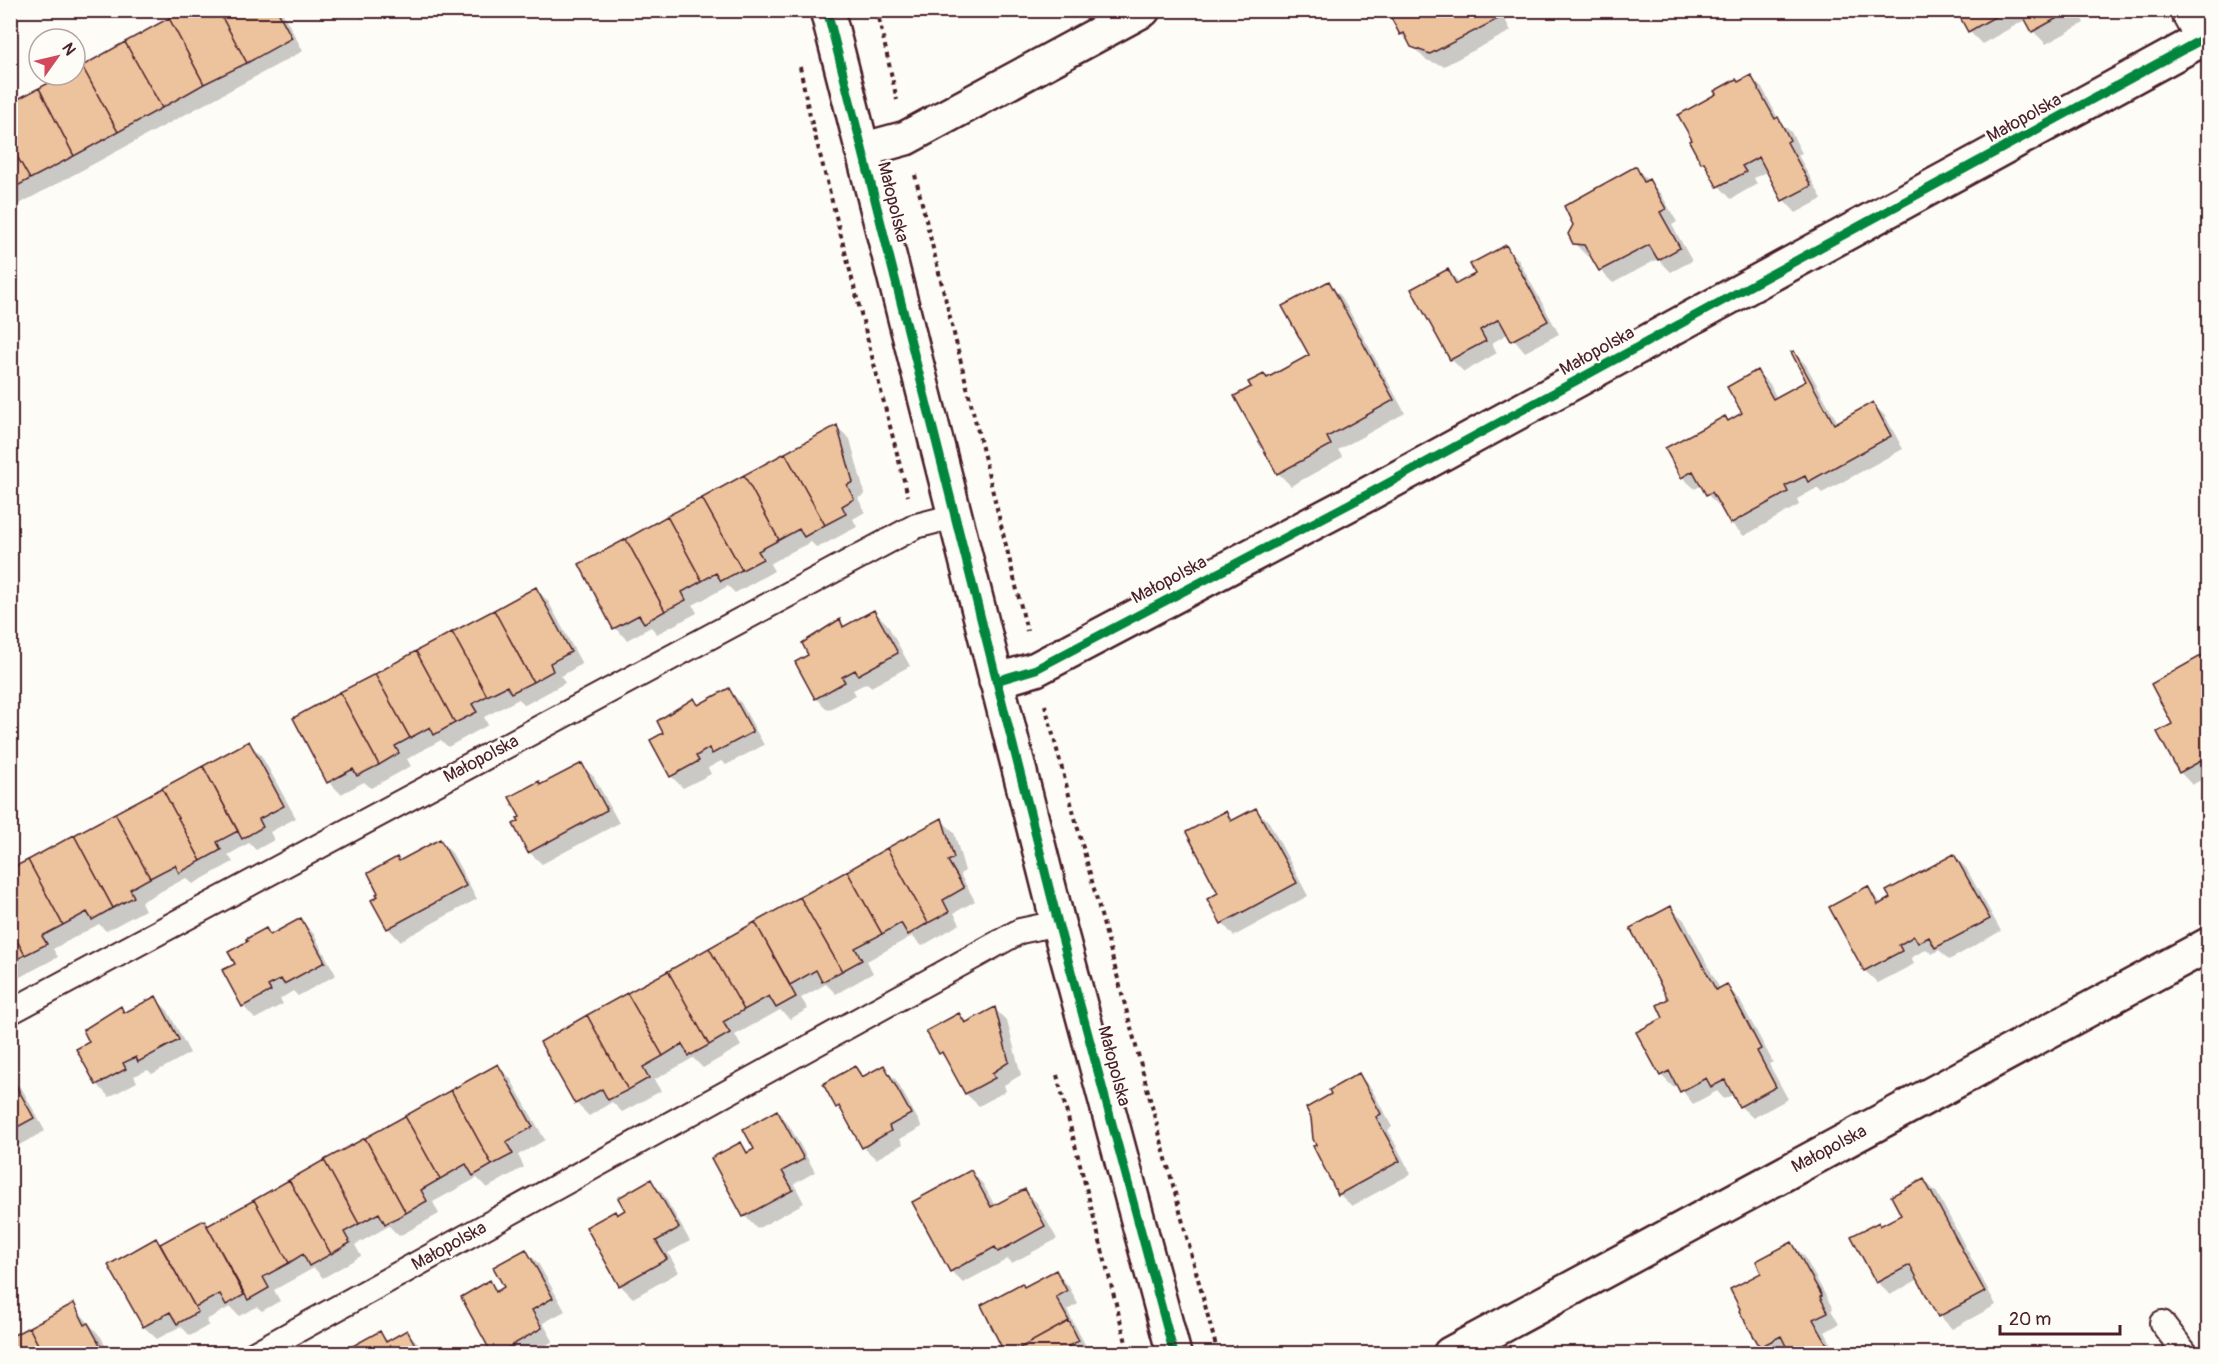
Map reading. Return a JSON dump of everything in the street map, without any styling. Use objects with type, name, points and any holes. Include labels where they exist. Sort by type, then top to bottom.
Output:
[{"type":"street","name":"Małopolska","points":[[827,10],[1058,923],[1174,1353]]},
{"type":"street","name":"Małopolska","points":[[862,150],[906,138],[1143,10]]},
{"type":"street","points":[[2187,10],[2206,38]]},
{"type":"street","name":"Małopolska","points":[[996,681],[1036,669],[1370,493],[2206,38]]},
{"type":"street","name":"Małopolska","points":[[1450,1353],[2208,945]]},
{"type":"lane","name":"Małopolska","points":[[10,1012],[916,526],[955,516]]},
{"type":"lane","name":"Małopolska","points":[[254,1353],[1020,931],[1058,923]]},
{"type":"lane","points":[[2162,1323],[2187,1353]]},
{"type":"building","points":[[183,10],[218,10],[247,63],[204,84],[169,18]]},
{"type":"building","points":[[218,10],[277,10],[292,38],[247,63]]},
{"type":"building","points":[[1387,10],[1496,10],[1500,18],[1430,54],[1411,47],[1404,33],[1400,35]]},
{"type":"building","points":[[1956,10],[2007,10],[1968,32]]},
{"type":"building","points":[[2020,10],[2072,10],[2032,32]]},
{"type":"building","points":[[169,18],[204,84],[162,108],[125,42]]},
{"type":"building","points":[[125,42],[162,108],[118,132],[87,75],[87,63]]},
{"type":"building","points":[[87,75],[118,132],[74,156],[39,88],[87,87]]},
{"type":"building","points":[[1751,75],[1775,119],[1778,117],[1790,140],[1787,142],[1811,186],[1782,201],[1759,157],[1742,166],[1746,172],[1717,187],[1704,162],[1701,163],[1689,141],[1692,140],[1678,115],[1716,94],[1714,91],[1736,79],[1738,82]]},
{"type":"building","points":[[39,88],[74,156],[30,179],[10,144],[10,103]]},
{"type":"building","points":[[10,144],[30,179],[10,190]]},
{"type":"building","points":[[1636,166],[1644,182],[1649,179],[1666,209],[1660,212],[1680,248],[1658,260],[1649,245],[1599,271],[1584,245],[1573,244],[1568,234],[1573,225],[1564,206]]},
{"type":"building","points":[[1506,245],[1548,321],[1511,341],[1499,319],[1480,330],[1486,341],[1450,360],[1411,289],[1448,269],[1456,284],[1475,274],[1470,264]]},
{"type":"building","points":[[1329,281],[1394,400],[1327,437],[1331,445],[1277,474],[1234,396],[1251,387],[1248,382],[1264,374],[1267,378],[1309,355],[1282,306]]},
{"type":"building","points":[[1794,351],[1834,424],[1873,402],[1891,436],[1808,482],[1805,476],[1785,486],[1788,492],[1730,524],[1712,492],[1706,495],[1693,471],[1681,478],[1665,448],[1725,416],[1728,421],[1742,413],[1727,387],[1757,370],[1773,399],[1806,381],[1791,352]]},
{"type":"building","points":[[837,425],[853,482],[847,485],[854,499],[842,506],[846,514],[825,525],[785,453]]},
{"type":"building","points":[[785,453],[825,525],[804,537],[799,529],[779,540],[744,475]]},
{"type":"building","points":[[744,475],[779,540],[758,551],[763,559],[742,570],[702,498]]},
{"type":"building","points":[[702,498],[742,570],[721,581],[716,573],[702,581],[667,516]]},
{"type":"building","points":[[667,516],[702,581],[682,592],[686,600],[665,611],[626,539]]},
{"type":"building","points":[[626,539],[665,611],[644,623],[639,615],[613,629],[579,564]]},
{"type":"building","points":[[536,587],[571,652],[550,663],[553,671],[533,682],[494,610]]},
{"type":"building","points":[[494,610],[533,682],[511,693],[507,686],[487,696],[452,632]]},
{"type":"building","points":[[874,610],[898,653],[858,675],[855,670],[842,677],[845,682],[815,699],[795,662],[808,655],[802,643],[840,619],[843,627]]},
{"type":"building","points":[[452,632],[487,696],[472,704],[477,712],[455,723],[416,651]]},
{"type":"building","points":[[416,651],[455,723],[434,735],[430,727],[410,738],[375,674]]},
{"type":"building","points":[[2208,652],[2208,757],[2179,773],[2157,732],[2172,724],[2151,684]]},
{"type":"building","points":[[375,674],[410,738],[395,746],[399,753],[379,765],[340,692]]},
{"type":"building","points":[[729,688],[753,732],[712,754],[709,748],[696,756],[699,761],[670,777],[650,740],[663,733],[657,721],[694,698],[698,705]]},
{"type":"building","points":[[340,692],[379,765],[357,776],[353,769],[327,783],[293,718]]},
{"type":"building","points":[[249,741],[284,806],[259,819],[263,827],[242,839],[203,766]]},
{"type":"building","points":[[582,763],[607,810],[528,853],[513,824],[519,821],[517,818],[520,817],[509,797],[539,781],[540,785]]},
{"type":"building","points":[[203,766],[238,831],[217,842],[221,850],[201,861],[162,788]]},
{"type":"building","points":[[162,788],[201,861],[179,873],[175,865],[150,878],[115,813]]},
{"type":"building","points":[[1256,808],[1297,883],[1221,924],[1207,899],[1218,893],[1186,832],[1226,811],[1231,821]]},
{"type":"building","points":[[115,813],[150,878],[130,889],[134,897],[113,908],[74,835]]},
{"type":"building","points":[[942,818],[954,858],[948,861],[964,888],[943,900],[949,912],[928,923],[887,848]]},
{"type":"building","points":[[74,835],[113,908],[92,920],[87,912],[63,925],[28,860]]},
{"type":"building","points":[[440,839],[466,886],[387,929],[371,900],[378,896],[376,894],[378,893],[368,873],[397,857],[399,861]]},
{"type":"building","points":[[887,848],[928,923],[908,935],[901,923],[882,934],[847,871]]},
{"type":"building","points":[[1954,854],[1990,919],[1935,948],[1929,937],[1918,943],[1914,936],[1899,945],[1902,951],[1864,971],[1829,907],[1868,886],[1878,905],[1890,898],[1886,891]]},
{"type":"building","points":[[28,860],[63,925],[42,936],[47,944],[25,955],[10,928],[10,869]]},
{"type":"building","points":[[847,871],[882,934],[855,948],[862,960],[842,971],[800,897]]},
{"type":"building","points":[[800,897],[842,971],[822,982],[816,970],[790,985],[755,922]]},
{"type":"building","points":[[1671,906],[1716,990],[1727,984],[1761,1049],[1757,1051],[1776,1087],[1739,1107],[1725,1080],[1711,1087],[1706,1078],[1680,1092],[1669,1071],[1660,1076],[1636,1032],[1663,1018],[1657,1005],[1668,999],[1630,928]]},
{"type":"building","points":[[301,918],[325,962],[284,984],[281,979],[268,986],[271,991],[242,1007],[222,970],[235,964],[228,952],[266,928],[270,935]]},
{"type":"building","points":[[755,922],[796,997],[776,1008],[769,996],[744,1010],[709,948]]},
{"type":"building","points":[[10,928],[25,955],[10,963]]},
{"type":"building","points":[[709,948],[744,1010],[723,1022],[730,1033],[709,1045],[668,971]]},
{"type":"building","points":[[668,971],[709,1045],[689,1056],[682,1044],[663,1056],[627,993]]},
{"type":"building","points":[[627,993],[663,1056],[643,1067],[649,1078],[628,1090],[587,1015]]},
{"type":"building","points":[[156,996],[179,1040],[138,1062],[136,1057],[123,1063],[126,1069],[96,1085],[76,1049],[89,1042],[83,1030],[121,1006],[124,1013]]},
{"type":"building","points":[[995,1007],[1009,1062],[992,1073],[995,1078],[965,1094],[942,1052],[939,1054],[926,1031],[959,1013],[965,1023]]},
{"type":"building","points":[[587,1015],[628,1090],[608,1100],[602,1089],[575,1104],[540,1042]]},
{"type":"building","points":[[498,1064],[533,1127],[506,1142],[513,1154],[492,1165],[451,1090]]},
{"type":"building","points":[[884,1065],[911,1114],[889,1126],[891,1131],[862,1148],[839,1106],[836,1108],[823,1084],[855,1066],[862,1077]]},
{"type":"building","points":[[1359,1073],[1381,1114],[1376,1117],[1400,1161],[1338,1195],[1313,1146],[1316,1145],[1313,1139],[1311,1118],[1306,1108],[1331,1094],[1329,1090]]},
{"type":"building","points":[[10,1075],[34,1118],[10,1131]]},
{"type":"building","points":[[451,1090],[492,1165],[473,1176],[466,1164],[440,1179],[405,1116]]},
{"type":"building","points":[[777,1110],[804,1159],[782,1171],[793,1190],[743,1217],[711,1158],[741,1142],[747,1153],[754,1149],[743,1129]]},
{"type":"building","points":[[405,1116],[440,1179],[421,1190],[427,1201],[406,1213],[365,1138]]},
{"type":"building","points":[[365,1138],[406,1213],[385,1224],[379,1213],[359,1224],[324,1160]]},
{"type":"building","points":[[324,1160],[359,1224],[344,1232],[350,1243],[331,1254],[289,1180]]},
{"type":"building","points":[[971,1170],[991,1207],[1025,1189],[1045,1226],[998,1252],[995,1247],[950,1272],[912,1202]]},
{"type":"building","points":[[651,1179],[679,1228],[656,1241],[667,1259],[619,1286],[586,1227],[615,1211],[617,1215],[625,1210],[618,1198]]},
{"type":"building","points":[[1924,1179],[1985,1292],[1938,1317],[1910,1265],[1876,1283],[1851,1236],[1879,1222],[1880,1226],[1901,1215],[1891,1196]]},
{"type":"building","points":[[289,1180],[331,1254],[309,1266],[303,1254],[289,1263],[254,1200]]},
{"type":"building","points":[[254,1200],[289,1263],[263,1277],[269,1288],[248,1300],[207,1226]]},
{"type":"building","points":[[204,1220],[244,1295],[226,1305],[220,1294],[195,1307],[160,1244]]},
{"type":"building","points":[[156,1238],[198,1312],[177,1324],[170,1312],[143,1327],[108,1265]]},
{"type":"building","points":[[1792,1242],[1822,1296],[1820,1297],[1828,1312],[1813,1319],[1828,1346],[1814,1354],[1790,1354],[1781,1336],[1760,1347],[1739,1311],[1730,1289],[1761,1273],[1756,1261]]},
{"type":"building","points":[[526,1249],[553,1298],[532,1310],[542,1328],[497,1354],[492,1354],[461,1297],[490,1280],[496,1292],[504,1287],[493,1267]]},
{"type":"building","points":[[1056,1270],[1067,1291],[1056,1297],[1069,1321],[1009,1354],[1005,1354],[981,1305],[1022,1283],[1024,1287]]},
{"type":"building","points":[[74,1303],[85,1325],[88,1323],[105,1354],[43,1354],[29,1327]]},
{"type":"building","points":[[1069,1321],[1079,1341],[1068,1346],[1072,1354],[1009,1354]]},
{"type":"building","points":[[29,1327],[43,1354],[10,1354],[10,1337]]},
{"type":"building","points":[[407,1330],[420,1354],[349,1354],[347,1349],[380,1331],[386,1342]]},
{"type":"cycle path","points":[[827,10],[1058,923],[1174,1354]]},
{"type":"cycle path","points":[[996,681],[1036,669],[1370,493],[2208,36]]}]
